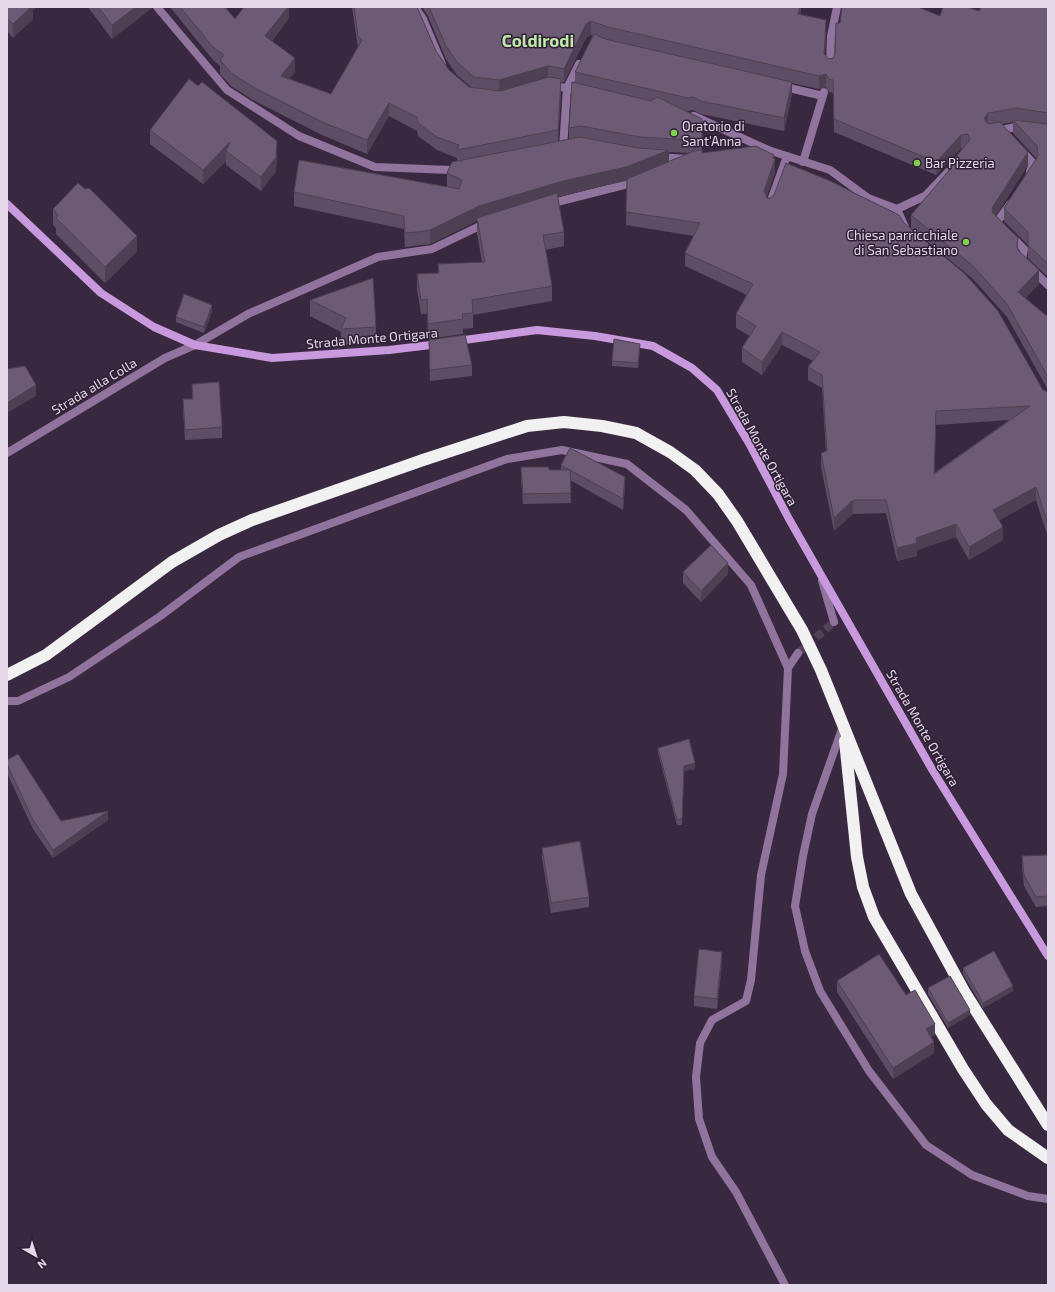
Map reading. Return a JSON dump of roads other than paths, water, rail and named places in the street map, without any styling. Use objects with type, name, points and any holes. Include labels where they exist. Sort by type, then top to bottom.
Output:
[{"type":"highway","points":[[7,675],[46,655],[172,562],[219,535],[252,520],[423,460],[528,426],[564,422],[602,426],[636,434],[670,452],[695,470],[718,494],[737,521],[802,630],[822,670],[911,894],[965,993],[1048,1125]]},
{"type":"highway","points":[[843,726],[857,857],[863,887],[874,917],[963,1068],[986,1104],[1008,1130],[1048,1158]]},
{"type":"main road","name":"Strada Monte Ortigara","points":[[7,204],[101,293],[154,327],[196,345],[272,358],[389,350],[537,330],[595,336],[653,346],[692,368],[716,390],[750,445],[789,519],[933,771],[1048,956]]},
{"type":"street","points":[[157,7],[227,90],[299,136],[375,167],[451,170],[466,168]]},
{"type":"street","points":[[415,7],[424,19],[441,62],[449,73]]},
{"type":"street","points":[[830,67],[831,36],[837,7]]},
{"type":"street","points":[[563,148],[567,88],[584,54]]},
{"type":"street","points":[[542,87],[549,85],[588,94]]},
{"type":"street","points":[[776,85],[824,93],[803,162]]},
{"type":"street","points":[[691,115],[768,150],[830,170],[868,198],[897,208],[925,196],[956,163]]},
{"type":"street","points":[[1008,136],[1016,127],[1032,130]]},
{"type":"street","points":[[990,132],[1008,136],[1033,163],[1033,169],[1025,181]]},
{"type":"street","points":[[745,153],[768,150]]},
{"type":"street","points":[[647,156],[693,160],[671,168]]},
{"type":"street","points":[[769,206],[787,156]]},
{"type":"street","points":[[542,206],[628,186],[642,180]]},
{"type":"street","points":[[1013,199],[997,222],[1024,249],[1022,260],[1048,285]]},
{"type":"street","points":[[897,208],[906,232],[912,236]]},
{"type":"street","name":"Strada alla Colla","points":[[7,453],[165,358],[196,345],[248,314],[378,257],[432,249],[481,224],[496,220]]},
{"type":"street","points":[[7,701],[18,701],[69,676],[159,617],[239,557],[507,459],[562,450],[627,464],[686,510],[751,585],[788,668],[783,774],[761,875],[751,980],[746,1001],[712,1020],[700,1043],[696,1077],[700,1119],[712,1157],[736,1192],[785,1285]]},
{"type":"street","points":[[821,575],[834,622]]},
{"type":"street","points":[[788,668],[798,653]]},
{"type":"street","points":[[843,726],[812,814],[802,856],[795,906],[805,951],[820,991],[869,1071],[926,1145],[972,1175],[1028,1196],[1048,1199]]},
{"type":"tunnel","points":[[798,653],[834,622]]},
{"type":"place","name":"Oratorio di Sant'Anna","points":[[674,133]]},
{"type":"place","name":"Bar Pizzeria","points":[[917,163]]},
{"type":"place","name":"Chiesa parricchiale di San Sebastiano","points":[[966,242]]},
{"type":"district","name":"Coldirodi","points":[[538,40]]}]
